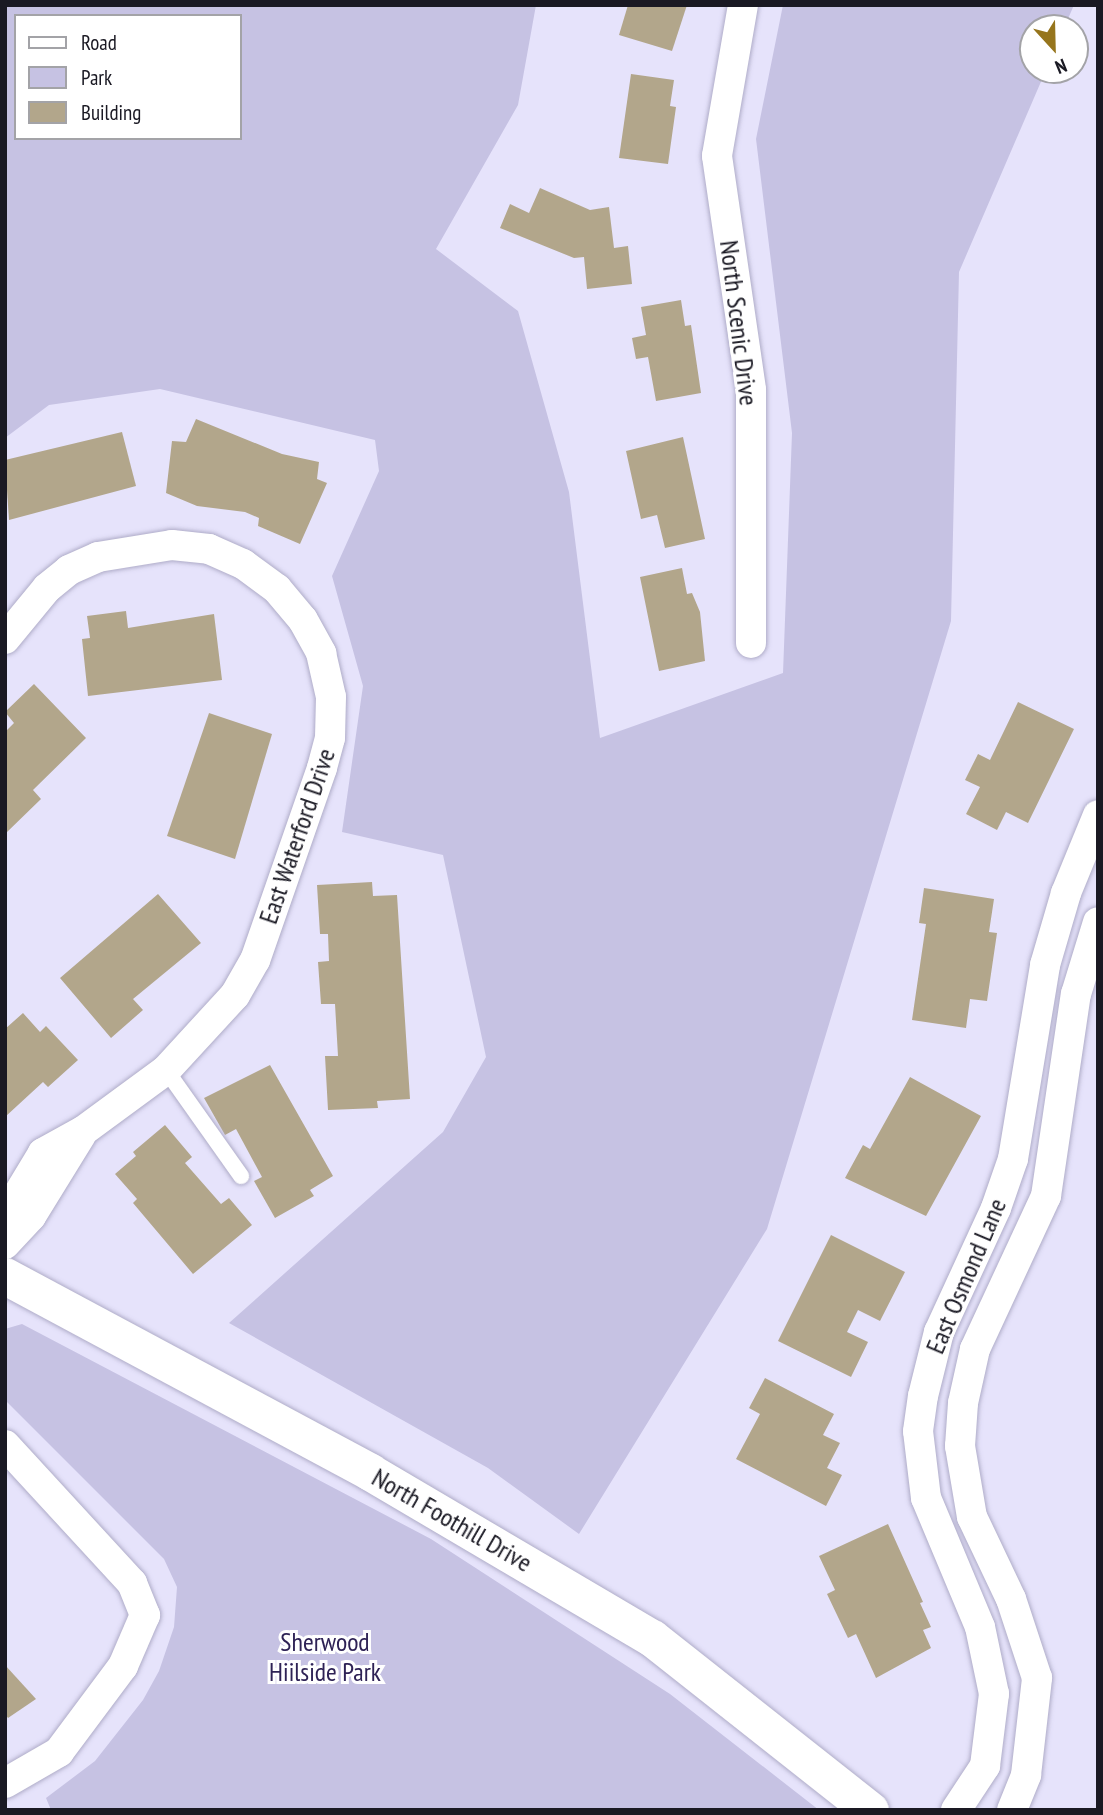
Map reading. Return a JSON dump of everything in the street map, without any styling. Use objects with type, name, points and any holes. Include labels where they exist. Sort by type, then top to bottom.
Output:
[{"type":"street","name":"North Scenic Drive","points":[[744,5],[717,156],[751,390],[751,643]]},
{"type":"street","name":"East Waterford Drive","points":[[5,639],[47,587],[69,570],[136,547],[172,545],[209,549],[243,564],[277,589],[303,620],[321,653],[331,697],[330,738],[255,960],[235,995],[166,1070],[83,1131],[43,1153],[5,1216]]},
{"type":"street","name":"East Osmond Lane","points":[[956,1810],[979,1780],[988,1749],[994,1694],[988,1653],[926,1498],[918,1431],[927,1367],[939,1332],[996,1208],[1013,1159],[1045,965],[1066,893],[1098,816]]},
{"type":"street","name":"East Osmond Lane","points":[[1012,1810],[1029,1761],[1037,1678],[1011,1599],[972,1517],[960,1446],[962,1403],[975,1349],[1046,1196],[1060,1117],[1076,994],[1098,922]]},
{"type":"street","points":[[1021,1108],[1060,1117]]},
{"type":"street","name":"East Waterford Drive","points":[[5,1244],[31,1216],[83,1131]]},
{"type":"street","name":"North Foothill Drive","points":[[5,1276],[370,1472],[652,1638],[870,1810]]},
{"type":"street","points":[[5,1446],[132,1583],[145,1615],[123,1666],[59,1752],[5,1783]]},
{"type":"street","points":[[988,1749],[1029,1761]]},
{"type":"lane","points":[[166,1070],[241,1176]]},
{"type":"green space","points":[[5,5],[536,5],[518,105],[436,249],[518,311],[569,492],[600,738],[783,673],[792,433],[756,139],[783,5],[1074,5],[1070,14],[1019,14],[1019,84],[1040,84],[959,272],[951,621],[767,1229],[579,1534],[488,1468],[229,1323],[443,1132],[486,1057],[443,855],[342,832],[363,686],[332,576],[379,471],[375,440],[160,389],[49,405],[5,438]]},
{"type":"green space","name":"Sherwood Hiilside Park","points":[[22,1324],[431,1539],[670,1694],[819,1810],[51,1810],[46,1798],[95,1761],[143,1700],[159,1671],[174,1627],[177,1587],[164,1559],[5,1400],[5,1329]]},
{"type":"building","points":[[628,5],[687,5],[672,51],[619,35]]},
{"type":"building","points":[[631,74],[674,80],[670,106],[676,107],[668,164],[619,158]]},
{"type":"building","points":[[540,188],[590,210],[609,207],[614,248],[628,246],[632,284],[587,289],[584,257],[574,258],[500,228],[510,204],[529,213]]},
{"type":"building","points":[[681,300],[685,326],[691,325],[701,393],[656,401],[648,357],[636,359],[632,338],[646,335],[641,307]]},
{"type":"building","points":[[196,419],[282,454],[319,462],[317,479],[327,483],[300,544],[258,526],[259,518],[245,512],[197,506],[166,493],[172,441],[186,442]]},
{"type":"building","points":[[122,432],[136,486],[9,520],[5,460]]},
{"type":"building","points":[[683,437],[705,539],[665,548],[657,515],[641,519],[626,451]]},
{"type":"building","points":[[682,568],[687,594],[692,593],[700,612],[705,661],[659,671],[640,577]]},
{"type":"building","points":[[126,611],[128,628],[214,614],[222,680],[88,696],[82,639],[90,638],[87,616]]},
{"type":"building","points":[[34,684],[86,738],[33,790],[41,799],[5,834],[5,732],[14,723],[5,712]]},
{"type":"building","points":[[1018,702],[1074,729],[1028,823],[1006,812],[997,830],[966,814],[980,787],[965,780],[978,754],[990,760]]},
{"type":"building","points":[[209,713],[272,734],[235,859],[167,836]]},
{"type":"building","points":[[372,882],[373,896],[397,895],[410,1099],[377,1101],[378,1108],[328,1110],[325,1056],[338,1056],[335,1004],[321,1004],[318,962],[329,961],[328,934],[320,934],[317,885]]},
{"type":"building","points":[[924,888],[994,899],[989,932],[997,933],[987,1001],[970,999],[966,1028],[912,1020],[926,924],[919,923]]},
{"type":"building","points":[[158,894],[201,943],[133,999],[143,1010],[111,1038],[60,978]]},
{"type":"building","points":[[23,1013],[40,1032],[46,1026],[78,1060],[48,1087],[43,1082],[5,1117],[5,1029]]},
{"type":"building","points":[[270,1065],[333,1176],[310,1190],[314,1196],[275,1218],[254,1181],[262,1177],[236,1129],[225,1135],[204,1098]]},
{"type":"building","points":[[910,1077],[981,1116],[926,1216],[845,1178],[863,1145],[870,1149]]},
{"type":"building","points":[[165,1125],[192,1157],[185,1163],[221,1204],[229,1198],[252,1225],[193,1274],[133,1203],[137,1199],[115,1174],[136,1156],[133,1152]]},
{"type":"building","points":[[831,1235],[905,1272],[880,1321],[858,1310],[847,1332],[868,1342],[851,1377],[778,1341]]},
{"type":"building","points":[[765,1378],[834,1414],[823,1435],[840,1443],[827,1468],[842,1475],[826,1506],[736,1459],[760,1414],[749,1408]]},
{"type":"building","points":[[888,1524],[923,1602],[920,1603],[931,1627],[923,1630],[931,1648],[876,1678],[856,1634],[848,1638],[827,1594],[835,1590],[819,1556]]},
{"type":"building","points":[[5,1665],[36,1699],[8,1718],[5,1714]]}]
